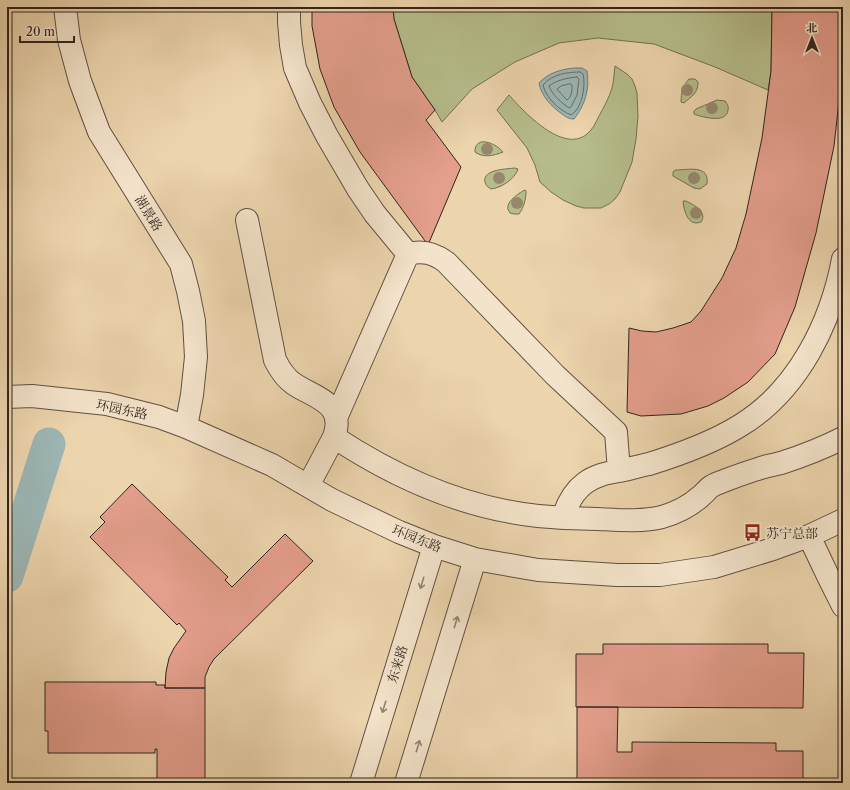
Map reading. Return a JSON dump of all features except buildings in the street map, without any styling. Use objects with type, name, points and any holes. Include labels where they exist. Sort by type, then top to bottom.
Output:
[{"type":"street","name":"湖景路","points":[[65,7],[69,40],[80,81],[99,132],[181,264],[194,321],[196,357],[192,394],[186,427]]},
{"type":"street","points":[[289,7],[291,45],[296,68],[314,110],[330,143],[358,189],[408,254]]},
{"type":"street","points":[[247,220],[275,360],[285,377],[293,384],[330,405],[333,411],[335,427],[358,453],[408,480],[435,491],[468,502],[537,516],[646,520],[675,513],[701,497],[712,486],[738,475],[816,451],[843,438]]},
{"type":"street","points":[[408,254],[424,252],[440,257],[446,262],[555,375],[616,432],[619,471]]},
{"type":"street","points":[[308,486],[335,427],[408,254]]},
{"type":"street","points":[[563,518],[571,498],[586,482],[596,476],[648,464],[722,436],[756,415],[782,392],[810,350],[821,328],[830,306],[843,259]]},
{"type":"street","name":"环园东路","points":[[7,397],[32,396],[107,404],[159,417],[186,427],[272,465],[332,500],[399,532],[434,546],[475,559],[538,570],[618,575],[660,575],[714,567],[809,536],[843,520]]},
{"type":"street","points":[[809,536],[843,606]]},
{"type":"street","name":"东来路","points":[[361,783],[434,546]]},
{"type":"street","points":[[406,783],[475,559]]},
{"type":"green space","points":[[393,7],[772,7],[771,71],[768,90],[715,67],[654,44],[598,38],[559,43],[515,62],[472,89],[442,122],[412,77],[394,19]]},
{"type":"green space","points":[[615,66],[632,79],[637,93],[638,116],[632,162],[620,192],[615,199],[601,208],[584,208],[563,200],[540,182],[535,165],[527,148],[497,110],[509,95],[524,111],[545,128],[556,135],[567,139],[577,139],[587,134],[591,130],[605,106],[614,80]]},
{"type":"green space","points":[[689,79],[695,79],[698,82],[698,86],[694,94],[684,103],[681,102],[682,93],[685,84]]},
{"type":"green space","points":[[717,100],[725,101],[728,105],[727,114],[723,117],[703,117],[694,114],[696,109]]},
{"type":"green space","points":[[481,142],[493,144],[503,152],[488,156],[478,154],[475,152],[476,147]]},
{"type":"green space","points":[[518,169],[514,176],[503,185],[491,189],[486,184],[485,178],[487,174],[496,170]]},
{"type":"green space","points":[[691,169],[701,171],[705,173],[707,184],[700,189],[694,188],[673,176],[673,172],[675,170]]},
{"type":"green space","points":[[525,190],[526,194],[524,203],[519,214],[510,213],[508,208],[510,202]]},
{"type":"green space","points":[[683,201],[686,201],[699,209],[703,215],[701,222],[697,223],[690,220],[684,209]]},
{"type":"water","points":[[582,68],[587,71],[588,84],[584,102],[574,119],[565,116],[551,104],[542,93],[539,83],[555,72]]},
{"type":"waterway","points":[[7,576],[49,444]]},
{"type":"place","name":"苏宁总部","points":[[753,533]]}]
